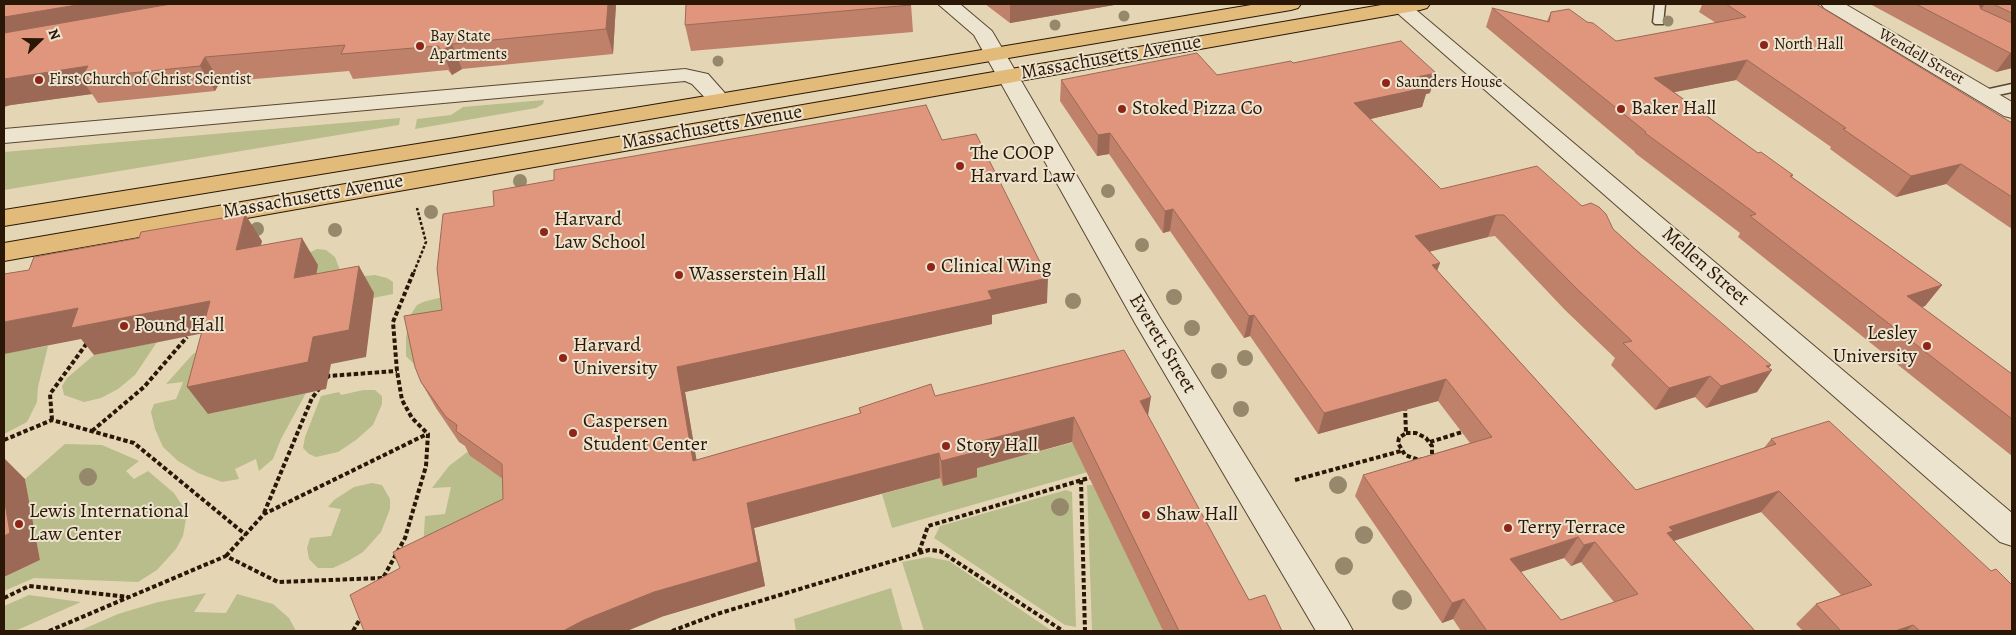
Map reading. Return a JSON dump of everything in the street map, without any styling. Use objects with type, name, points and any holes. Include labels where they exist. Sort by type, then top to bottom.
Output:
[{"type":"main road","name":"Massachusetts Avenue","points":[[4,218],[436,149],[1290,4]]},
{"type":"main road","name":"Massachusetts Avenue","points":[[4,252],[1406,5]]},
{"type":"street","name":"Everett Street","points":[[948,4],[982,31],[1149,323],[1335,631]]},
{"type":"street","name":"Wendell Street","points":[[1831,4],[2012,111]]},
{"type":"street","name":"Mellen Street","points":[[1406,5],[2012,532]]},
{"type":"street","name":"Massachusetts Avenue","points":[[4,136],[685,75],[700,79],[720,100]]},
{"type":"lane","points":[[1659,22],[1660,4]]},
{"type":"lane","points":[[1984,94],[2012,88]]},
{"type":"path","points":[[379,586],[405,538],[426,466],[428,434],[412,418],[402,400],[397,371],[393,322],[426,242],[416,204]]},
{"type":"path","points":[[92,432],[144,386],[187,337]]},
{"type":"path","points":[[52,420],[50,394],[92,338]]},
{"type":"path","points":[[49,631],[226,556],[264,514],[312,398],[328,376],[397,371]]},
{"type":"path","points":[[1405,404],[1406,433]]},
{"type":"path","points":[[4,440],[52,420],[134,443],[246,536]]},
{"type":"path","points":[[1430,442],[1462,432]]},
{"type":"path","points":[[1401,452],[1398,443],[1399,438],[1406,433],[1422,435],[1430,442],[1433,450],[1432,454],[1424,459]]},
{"type":"path","points":[[264,514],[428,434]]},
{"type":"path","points":[[1295,480],[1401,452],[1414,459],[1424,459],[1432,463]]},
{"type":"path","points":[[918,552],[928,526],[1098,475]]},
{"type":"path","points":[[1081,480],[1085,631]]},
{"type":"path","points":[[672,631],[717,614],[929,550],[940,551],[1063,631]]},
{"type":"path","points":[[226,556],[278,582],[383,578]]},
{"type":"path","points":[[4,598],[29,586],[129,597]]},
{"type":"path","points":[[353,631],[362,616]]},
{"type":"green space","points":[[544,100],[543,104],[536,108],[415,129],[417,119],[451,115],[463,107]]},
{"type":"green space","points":[[400,118],[399,125],[4,190],[4,152]]},
{"type":"green space","points":[[317,249],[326,250],[335,257],[343,278],[375,275],[387,278],[393,282],[393,294],[373,298],[373,293],[311,305],[298,258]]},
{"type":"green space","points":[[450,295],[416,366],[406,356],[406,337],[411,314],[417,305],[423,302]]},
{"type":"green space","points":[[261,319],[208,414],[306,393],[281,439],[273,459],[259,471],[256,459],[235,469],[239,479],[222,482],[198,473],[178,461],[163,447],[155,429],[151,412],[154,404],[176,399],[183,382],[166,384],[193,354]]},
{"type":"green space","points":[[157,342],[135,375],[118,389],[101,398],[84,402],[64,395],[62,386],[67,378],[94,355]]},
{"type":"green space","points":[[48,346],[38,387],[37,402],[27,422],[4,434],[4,349],[31,349]]},
{"type":"green space","points":[[363,390],[375,390],[382,396],[382,404],[373,425],[338,452],[316,457],[309,454],[303,448],[305,437],[321,396],[339,392],[341,395]]},
{"type":"green space","points":[[1098,436],[1112,465],[892,528],[882,494],[940,478],[943,486],[975,468]]},
{"type":"green space","points":[[65,444],[102,445],[139,461],[126,471],[134,479],[148,471],[174,493],[187,513],[183,536],[176,549],[157,570],[138,582],[34,578],[4,591],[4,577],[40,560],[25,479]]},
{"type":"green space","points":[[470,450],[470,456],[491,471],[508,456],[517,524],[423,549],[425,516],[445,514],[451,487],[432,488],[449,466]]},
{"type":"green space","points":[[372,483],[382,485],[390,499],[390,509],[381,532],[363,552],[348,561],[333,568],[318,568],[309,559],[307,548],[310,538],[331,536],[341,509],[328,507],[334,500],[354,487]]},
{"type":"green space","points":[[1087,485],[1093,485],[1163,631],[1092,631]]},
{"type":"green space","points":[[1066,490],[1072,492],[1076,627],[1065,625],[934,538],[940,526]]},
{"type":"green space","points":[[928,557],[949,561],[1052,631],[924,631],[902,562]]},
{"type":"green space","points":[[891,588],[903,631],[796,631],[794,619]]},
{"type":"green space","points":[[206,593],[194,612],[226,613],[237,594],[273,604],[289,618],[296,631],[79,631],[118,614],[158,602]]},
{"type":"green space","points":[[29,595],[81,602],[15,631],[4,631],[4,606]]},
{"type":"building","points":[[4,4],[83,4],[4,17]]},
{"type":"building","points":[[171,4],[608,4],[606,29],[452,44],[442,51],[438,46],[341,54],[345,45],[205,57],[200,66],[81,78],[88,66],[4,79],[4,33]]},
{"type":"building","points":[[686,4],[911,4],[911,5],[685,25]]},
{"type":"building","points":[[1726,4],[1816,4],[2012,123],[2012,197],[1961,164],[1911,176],[1843,129],[1846,128],[1747,60],[1654,78],[1758,153],[1761,152],[1793,175],[1790,176],[1942,285],[1907,296],[2012,374],[2012,419],[1750,216],[1756,214],[1645,133],[1492,8],[1549,22],[1551,12],[1569,9],[1587,22],[1593,23],[1616,41],[1746,17]]},
{"type":"building","points":[[1916,4],[1979,4],[1981,9],[2012,23],[2012,53],[2010,53]]},
{"type":"building","points":[[1993,4],[2012,4],[2012,13]]},
{"type":"building","points":[[1401,41],[1436,73],[1417,77],[1429,87],[1354,103],[1441,189],[1537,166],[1582,206],[1591,203],[1599,207],[1606,214],[1613,229],[1771,365],[1766,366],[1772,370],[1721,386],[1710,376],[1669,388],[1623,343],[1632,341],[1576,288],[1504,215],[1496,215],[1415,236],[1440,263],[1432,265],[1636,490],[1776,444],[1771,439],[1829,421],[1991,571],[1996,569],[2012,585],[2012,631],[1920,631],[1913,625],[1895,631],[1841,631],[1816,604],[1872,585],[1779,491],[1669,527],[1673,531],[1667,533],[1755,631],[1487,631],[1464,599],[1452,603],[1363,475],[1492,437],[1446,379],[1324,413],[1254,315],[1249,316],[1173,209],[1165,211],[1110,133],[1098,135],[1061,80],[1197,53],[1217,75],[1291,61],[1293,63]],"holes":[[[1578,537],[1584,545],[1595,542],[1638,594],[1561,620],[1510,559]]]},
{"type":"building","points":[[926,105],[942,140],[976,134],[1048,278],[988,291],[992,299],[677,367],[693,461],[861,413],[859,408],[931,384],[935,396],[1124,350],[1151,397],[1140,401],[1249,600],[1265,595],[1282,631],[1179,631],[1074,417],[974,443],[976,452],[941,461],[939,453],[747,503],[758,562],[654,592],[584,620],[563,631],[364,631],[350,595],[400,568],[393,552],[503,499],[502,464],[456,431],[457,425],[446,417],[421,382],[415,367],[404,316],[442,310],[437,269],[443,214],[494,206],[493,191],[554,180],[554,170]]},
{"type":"building","points":[[245,214],[236,250],[302,238],[294,278],[359,266],[349,330],[313,337],[308,362],[187,387],[210,301],[71,328],[78,308],[4,322],[4,274],[29,270],[34,257],[139,238],[141,232]]},
{"type":"building","points":[[4,497],[10,533],[4,536]]},
{"type":"place","name":"North Hall","points":[[1764,45]]},
{"type":"place","name":"Bay State Apartments","points":[[420,46]]},
{"type":"place","name":"First Church of Christ Scientist","points":[[39,80]]},
{"type":"place","name":"Saunders House","points":[[1386,83]]},
{"type":"place","name":"Stoked Pizza Co","points":[[1122,109]]},
{"type":"place","name":"Baker Hall","points":[[1621,109]]},
{"type":"place","name":"The COOP Harvard Law","points":[[960,166]]},
{"type":"place","name":"Harvard Law School","points":[[544,232]]},
{"type":"place","name":"Clinical Wing","points":[[931,267]]},
{"type":"place","name":"Wasserstein Hall","points":[[679,275]]},
{"type":"place","name":"Pound Hall","points":[[124,326]]},
{"type":"place","name":"Lesley University","points":[[1927,346]]},
{"type":"place","name":"Harvard University","points":[[563,358]]},
{"type":"place","name":"Caspersen Student Center","points":[[573,433]]},
{"type":"place","name":"Story Hall","points":[[946,446]]},
{"type":"place","name":"Shaw Hall","points":[[1146,515]]},
{"type":"place","name":"Lewis International Law Center","points":[[19,524]]},
{"type":"place","name":"Terry Terrace","points":[[1508,528]]}]
